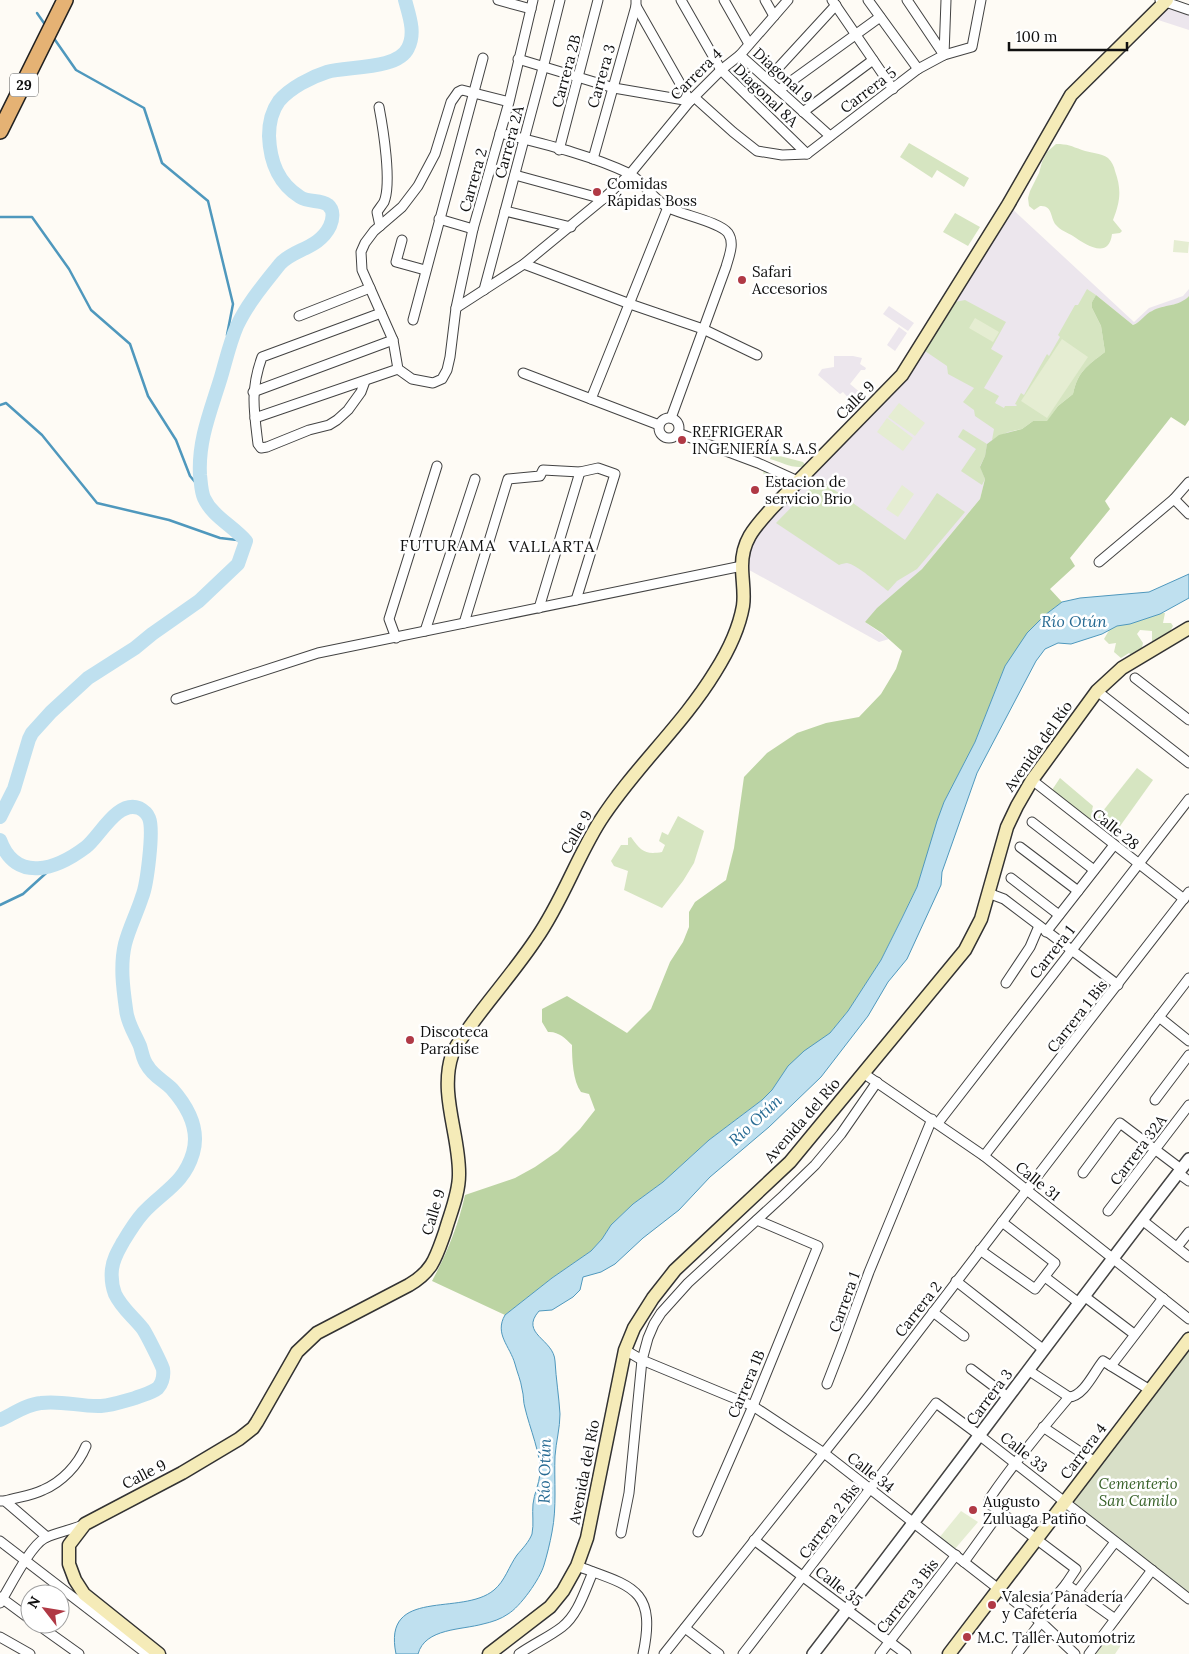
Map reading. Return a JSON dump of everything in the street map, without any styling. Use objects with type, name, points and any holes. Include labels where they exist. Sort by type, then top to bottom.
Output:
[{"type":"highway","name":"29","points":[[0,131],[65,0]]},
{"type":"main road","name":"Calle 9","points":[[85,1524],[182,1473],[240,1439],[257,1422],[296,1352],[317,1333],[420,1279],[435,1261],[454,1203],[459,1176],[458,1152],[449,1096],[448,1078],[452,1055],[479,1014],[527,953],[544,927],[601,820],[647,758],[697,699],[720,664],[735,634],[742,607],[742,566],[744,548],[750,534],[798,481],[902,375],[1008,204],[1071,96],[1164,1]]},
{"type":"main road","name":"Avenida del Río","points":[[489,1654],[550,1607],[564,1591],[577,1566],[587,1538],[624,1350],[634,1328],[653,1298],[675,1270],[790,1162],[965,950],[981,920],[1007,827],[1017,806],[1032,780],[1097,691],[1122,668],[1189,628]]},
{"type":"main road","name":"Carrera 4","points":[[949,1654],[1189,1339]]},
{"type":"main road","points":[[85,1524],[69,1545],[69,1564],[78,1586],[93,1602],[159,1654]]},
{"type":"street","points":[[498,0],[532,5]]},
{"type":"street","name":"Carrera 2A","points":[[484,290],[560,0]]},
{"type":"street","name":"Carrera 2B","points":[[559,150],[598,0]]},
{"type":"street","name":"Diagonal 8A","points":[[681,0],[721,70],[807,154]]},
{"type":"street","name":"Diagonal 9","points":[[724,0],[749,44]]},
{"type":"street","points":[[765,0],[774,16]]},
{"type":"street","name":"Carrera 4","points":[[456,308],[524,264],[604,199],[630,174],[692,99],[721,70],[740,55],[788,0]]},
{"type":"street","points":[[868,0],[918,69]]},
{"type":"street","points":[[907,0],[944,55]]},
{"type":"street","points":[[944,55],[946,0]]},
{"type":"street","name":"Carrera 5","points":[[807,154],[918,69],[944,55],[972,47],[981,0]]},
{"type":"street","points":[[1164,1],[1189,10]]},
{"type":"street","points":[[636,3],[692,99],[757,151],[782,155],[807,154]]},
{"type":"street","name":"Carrera 3","points":[[593,159],[636,3]]},
{"type":"street","points":[[768,79],[834,3],[893,89]]},
{"type":"street","name":"Carrera 2","points":[[398,369],[412,379],[433,383],[442,379],[447,370],[456,308],[473,229],[500,133],[532,5]]},
{"type":"street","points":[[779,90],[880,17]]},
{"type":"street","name":"Diagonal 9","points":[[740,55],[830,136]]},
{"type":"street","points":[[413,320],[483,58]]},
{"type":"street","points":[[518,59],[614,88],[692,99]]},
{"type":"street","points":[[803,112],[873,60]]},
{"type":"street","points":[[255,418],[398,369],[393,340],[362,270],[361,252],[365,243],[380,226],[402,207],[418,186],[435,154],[451,102],[458,92],[462,90],[508,102]]},
{"type":"street","points":[[379,107],[385,136],[386,174],[384,201],[376,212],[380,226]]},
{"type":"street","points":[[500,133],[593,159],[630,174],[668,208],[725,230],[730,236],[730,253],[726,267],[671,418]]},
{"type":"street","points":[[515,175],[604,199]]},
{"type":"street","points":[[592,399],[668,208]]},
{"type":"street","points":[[505,211],[571,227]]},
{"type":"street","points":[[439,219],[473,229]]},
{"type":"street","points":[[402,240],[396,262],[425,270]]},
{"type":"street","points":[[524,264],[703,329],[758,355]]},
{"type":"street","points":[[299,316],[370,288]]},
{"type":"street","points":[[365,381],[361,392],[348,410],[329,425],[309,430],[268,447],[262,448],[258,444],[253,392],[255,377],[262,358],[382,313]]},
{"type":"street","points":[[253,392],[393,340]]},
{"type":"street","points":[[523,373],[658,425]]},
{"type":"street","points":[[665,418],[671,418],[677,422],[678,433],[673,438],[663,437],[659,432],[658,425],[665,418]]},
{"type":"street","points":[[678,433],[758,462],[798,481]]},
{"type":"street","points":[[396,638],[389,619],[438,466]]},
{"type":"street","points":[[464,623],[508,479],[540,476],[543,470],[580,472],[598,468],[615,474],[576,600]]},
{"type":"street","points":[[539,608],[580,472]]},
{"type":"street","points":[[425,631],[475,479]]},
{"type":"street","points":[[1099,562],[1174,499],[1189,482]]},
{"type":"street","points":[[1174,499],[1189,514]]},
{"type":"street","points":[[176,699],[318,653],[742,566]]},
{"type":"street","points":[[1135,678],[1189,720]]},
{"type":"street","points":[[1097,691],[1189,763]]},
{"type":"street","name":"Calle 28","points":[[1032,780],[1138,864],[1187,896]]},
{"type":"street","name":"Carrera 1","points":[[827,1384],[869,1272],[935,1121],[1189,798]]},
{"type":"street","points":[[1032,822],[1094,870]]},
{"type":"street","points":[[1006,982],[1043,929],[1060,915],[1114,845]]},
{"type":"street","points":[[1020,847],[1078,891]]},
{"type":"street","points":[[1011,878],[1060,915]]},
{"type":"street","points":[[988,893],[1004,899],[1118,985]]},
{"type":"street","name":"Carrera 1 Bis","points":[[984,1156],[1187,896]]},
{"type":"street","name":"Carrera 2","points":[[664,1654],[824,1453],[1189,978]]},
{"type":"street","points":[[1159,1017],[1189,1041]]},
{"type":"street","points":[[1155,1100],[1189,1055]]},
{"type":"street","name":"Calle 31","points":[[863,1073],[984,1156],[1189,1319]]},
{"type":"street","points":[[621,1533],[629,1493],[642,1360],[651,1331],[661,1313],[688,1283],[815,1164],[840,1134],[877,1082]]},
{"type":"street","name":"Carrera 32A","points":[[1108,1211],[1187,1111]]},
{"type":"street","points":[[1083,1173],[1120,1123],[1180,1171],[1189,1181]]},
{"type":"street","name":"Carrera 3","points":[[813,1654],[1189,1159]]},
{"type":"street","name":"Carrera 1B","points":[[698,1532],[753,1406],[818,1246],[757,1220]]},
{"type":"street","points":[[1142,1220],[1189,1257]]},
{"type":"street","points":[[980,1250],[1034,1290],[1045,1277],[1055,1263],[1002,1222]]},
{"type":"street","points":[[1177,1247],[1189,1232]]},
{"type":"street","points":[[1045,1277],[1134,1334]]},
{"type":"street","points":[[956,1281],[1044,1350]]},
{"type":"street","points":[[1017,1654],[1075,1571],[1075,1568],[1000,1512],[989,1502],[990,1498],[1014,1463],[1043,1427],[1069,1397],[1075,1396],[1080,1392],[1134,1334],[1163,1298]]},
{"type":"street","points":[[933,1312],[964,1336]]},
{"type":"street","name":"Calle 34","points":[[624,1350],[642,1360],[753,1406],[824,1453],[1039,1621],[1075,1654]]},
{"type":"street","points":[[1106,1364],[1150,1390]]},
{"type":"street","points":[[971,1369],[1008,1397]]},
{"type":"street","points":[[1028,1370],[1069,1397]]},
{"type":"street","name":"Calle 33","points":[[936,1403],[979,1434],[1189,1599]]},
{"type":"street","name":"Carrera 2 Bis","points":[[742,1654],[936,1403]]},
{"type":"street","points":[[1043,1427],[1095,1462]]},
{"type":"street","points":[[3,1501],[44,1490],[70,1471],[79,1461],[86,1446]]},
{"type":"street","points":[[3,1501],[47,1537]]},
{"type":"street","points":[[964,1562],[1000,1512]]},
{"type":"street","name":"Calle 9","points":[[1,1600],[36,1546],[47,1537],[85,1524]]},
{"type":"street","name":"Calle 35","points":[[754,1540],[906,1654]]},
{"type":"street","points":[[0,1541],[146,1654]]},
{"type":"street","points":[[1077,1592],[1115,1542]]},
{"type":"street","name":"Carrera 3 Bis","points":[[880,1654],[956,1555]]},
{"type":"street","points":[[577,1566],[626,1585],[643,1601],[647,1613],[643,1654]]},
{"type":"street","points":[[1089,1654],[1152,1570]]},
{"type":"street","points":[[519,1654],[563,1626],[580,1602],[593,1572]]},
{"type":"street","points":[[1066,1584],[1115,1619]]},
{"type":"street","points":[[1,1600],[20,1612]]},
{"type":"street","points":[[685,1628],[719,1654]]},
{"type":"street","points":[[51,1634],[79,1654]]},
{"type":"street","points":[[0,1637],[30,1654]]},
{"type":"shaded area","points":[[1165,2],[1189,10],[1189,30],[1149,17]]},
{"type":"shaded area","points":[[1008,205],[1134,322],[1149,308],[1183,296],[1189,289],[1189,296],[1183,302],[1152,311],[1133,325],[1096,295],[985,479],[980,499],[922,569],[865,622],[889,639],[879,642],[742,566],[745,543],[895,383]]},
{"type":"shaded area","points":[[889,306],[914,323],[908,331],[883,314]]},
{"type":"shaded area","points":[[899,327],[907,333],[895,351],[887,345]]},
{"type":"shaded area","points":[[834,356],[862,358],[860,364],[866,368],[861,370],[850,384],[862,394],[853,403],[843,392],[840,394],[818,375],[822,369],[834,367]]},
{"type":"green space","points":[[909,143],[969,178],[964,187],[937,170],[932,178],[900,157]]},
{"type":"green space","points":[[1056,144],[1064,144],[1102,155],[1113,164],[1119,190],[1119,202],[1113,220],[1122,231],[1112,234],[1110,242],[1106,247],[1096,248],[1090,246],[1062,230],[1054,222],[1051,212],[1044,206],[1034,210],[1029,206],[1028,198],[1030,191],[1042,162],[1047,152]]},
{"type":"green space","points":[[955,213],[980,227],[968,246],[943,232]]},
{"type":"green space","points":[[1174,240],[1189,242],[1188,253],[1173,252]]},
{"type":"green space","points":[[1087,289],[1096,295],[1092,302],[1092,308],[1101,326],[1105,352],[1084,370],[1075,386],[1073,394],[1058,406],[1047,422],[1033,421],[1022,429],[1008,432],[992,440],[994,429],[975,416],[974,410],[963,402],[974,388],[948,374],[947,366],[925,351],[955,302],[965,300],[1006,322],[991,349],[1003,356],[984,388],[999,396],[995,403],[1004,408],[1005,406],[1016,406],[1015,404],[1021,393],[1024,395],[1047,354],[1049,356],[1060,337],[1058,335],[1075,305],[1078,305]]},
{"type":"green space","points":[[1096,295],[1133,325],[1152,311],[1181,302],[1189,296],[1189,420],[1185,426],[1171,417],[1105,501],[1110,509],[1070,558],[1075,566],[1050,589],[1062,602],[1045,615],[1005,666],[975,742],[944,802],[917,887],[881,960],[848,1011],[830,1033],[788,1066],[772,1090],[762,1100],[709,1140],[663,1182],[633,1204],[611,1225],[591,1251],[552,1278],[505,1315],[432,1281],[452,1239],[465,1195],[515,1178],[535,1167],[558,1151],[580,1129],[595,1110],[589,1094],[581,1092],[576,1082],[572,1045],[558,1034],[548,1032],[542,1022],[542,1009],[567,996],[627,1033],[651,1009],[670,962],[683,942],[689,927],[689,912],[695,902],[726,880],[734,848],[744,777],[767,753],[797,733],[826,723],[859,717],[881,694],[896,669],[902,651],[882,633],[865,622],[877,608],[922,569],[980,499],[985,479],[980,467],[985,456],[987,444],[999,435],[1022,429],[1033,421],[1047,421],[1058,406],[1073,394],[1075,386],[1084,370],[1105,352],[1101,326],[1092,308],[1092,302]]},
{"type":"green space","points":[[975,318],[999,332],[993,342],[969,328]]},
{"type":"green space","points":[[1062,339],[1088,357],[1047,418],[1021,401]]},
{"type":"green space","points":[[899,403],[925,423],[915,436],[888,417]]},
{"type":"green space","points":[[887,418],[913,438],[903,451],[877,432]]},
{"type":"green space","points":[[963,429],[987,444],[985,456],[980,466],[985,479],[982,485],[961,471],[976,449],[958,437]]},
{"type":"green space","points":[[772,454],[803,462],[806,466],[793,466],[770,459]]},
{"type":"green space","points":[[765,469],[785,478],[786,485],[770,483],[765,480],[763,471]]},
{"type":"green space","points":[[819,479],[905,540],[937,493],[965,512],[917,569],[897,581],[888,591],[856,567],[847,563],[839,565],[776,523]]},
{"type":"green space","points":[[902,485],[914,494],[898,517],[886,509]]},
{"type":"green space","points":[[1165,613],[1163,623],[1171,623],[1173,626],[1168,635],[1155,642],[1152,641],[1152,631],[1140,630],[1137,634],[1143,643],[1141,652],[1133,656],[1129,653],[1121,658],[1114,652],[1116,643],[1109,644],[1104,639],[1111,627]]},
{"type":"green space","points":[[1137,768],[1153,780],[1113,836],[1095,821]]},
{"type":"green space","points":[[1060,778],[1093,806],[1092,810],[1096,814],[1090,820],[1052,790]]},
{"type":"green space","points":[[678,816],[704,831],[694,863],[662,908],[624,890],[628,871],[614,866],[611,861],[621,845],[628,845],[628,838],[631,837],[644,851],[651,853],[662,852],[665,845],[659,841],[662,832],[668,835]]},
{"type":"green space","name":"Cementerio San Camilo","points":[[1189,1339],[1189,1599],[1065,1501]]},
{"type":"green space","points":[[961,1511],[978,1522],[954,1550],[939,1538]]},
{"type":"green space","points":[[1108,1638],[1121,1645],[1115,1654],[1096,1654]]},
{"type":"water","name":"Río Otún","points":[[1189,574],[1189,598],[1160,614],[1130,624],[1117,626],[1102,634],[1071,644],[1058,643],[1045,649],[1036,661],[977,773],[942,872],[941,885],[907,959],[888,982],[868,1016],[821,1077],[769,1127],[710,1177],[679,1210],[643,1238],[615,1264],[601,1272],[583,1277],[580,1290],[573,1297],[552,1310],[539,1311],[533,1325],[535,1331],[553,1353],[560,1414],[555,1456],[554,1523],[542,1571],[524,1599],[505,1616],[490,1622],[436,1635],[422,1645],[418,1654],[396,1654],[395,1633],[401,1619],[412,1611],[480,1598],[494,1590],[532,1534],[533,1504],[540,1467],[524,1406],[520,1380],[502,1334],[501,1328],[505,1315],[552,1278],[591,1251],[611,1225],[633,1204],[663,1182],[709,1140],[762,1100],[772,1090],[788,1066],[804,1051],[830,1033],[848,1011],[881,960],[917,887],[944,802],[975,742],[1005,666],[1027,633],[1045,615],[1062,602],[1080,598],[1149,592]]},
{"type":"waterway","points":[[0,817],[14,789],[29,739],[51,712],[88,678],[135,648],[199,601],[238,564],[246,541],[217,516],[202,493],[200,462],[206,425],[232,338],[246,310],[280,264],[285,259],[319,240],[330,226],[332,218],[332,212],[328,205],[300,197],[281,178],[271,155],[269,136],[271,118],[276,105],[284,96],[295,87],[314,77],[336,70],[383,64],[402,55],[408,48],[412,30],[405,0]]},
{"type":"waterway","points":[[37,13],[46,26]]},
{"type":"waterway","points":[[53,37],[76,70],[144,108],[162,163],[208,201],[233,304],[227,335],[230,344]]},
{"type":"waterway","points":[[0,217],[32,217],[69,269],[91,310],[130,344],[148,396],[176,440],[190,476],[201,489]]},
{"type":"waterway","points":[[0,405],[6,403],[42,435],[97,503],[169,520],[220,538],[246,541]]},
{"type":"waterway","points":[[0,840],[7,854],[16,863],[38,868],[50,866],[75,855],[86,847],[110,820],[123,809],[139,808],[149,818],[151,834],[146,881],[123,952],[123,985],[127,1014],[146,1063],[152,1072],[172,1089],[183,1103],[191,1118],[195,1135],[193,1153],[184,1172],[172,1187],[137,1220],[113,1262],[112,1282],[115,1294],[125,1309],[143,1329],[162,1366],[163,1377],[158,1388],[123,1402],[105,1405],[94,1406],[56,1402],[36,1404],[25,1407],[0,1420]]},
{"type":"waterway","points":[[0,849],[4,850]]},
{"type":"waterway","points":[[0,905],[23,894],[55,865]]},
{"type":"place","name":"Comidas Rápidas Boss","points":[[597,192]]},
{"type":"place","name":"Safari Accesorios","points":[[742,280]]},
{"type":"place","name":"REFRIGERAR INGENIERÍA S.A.S","points":[[682,440]]},
{"type":"place","name":"Estacion de servicio Brio","points":[[755,490]]},
{"type":"place","name":"Discoteca Paradise","points":[[410,1040]]},
{"type":"place","name":"Augusto Zuluaga Patiño","points":[[973,1510]]},
{"type":"place","name":"Valesia Panadería y Cafetería","points":[[992,1605]]},
{"type":"place","name":"M.C. Taller Automotriz","points":[[967,1637]]},
{"type":"district","name":"FUTURAMA","points":[[448,545]]},
{"type":"district","name":"VALLARTA","points":[[552,546]]}]
